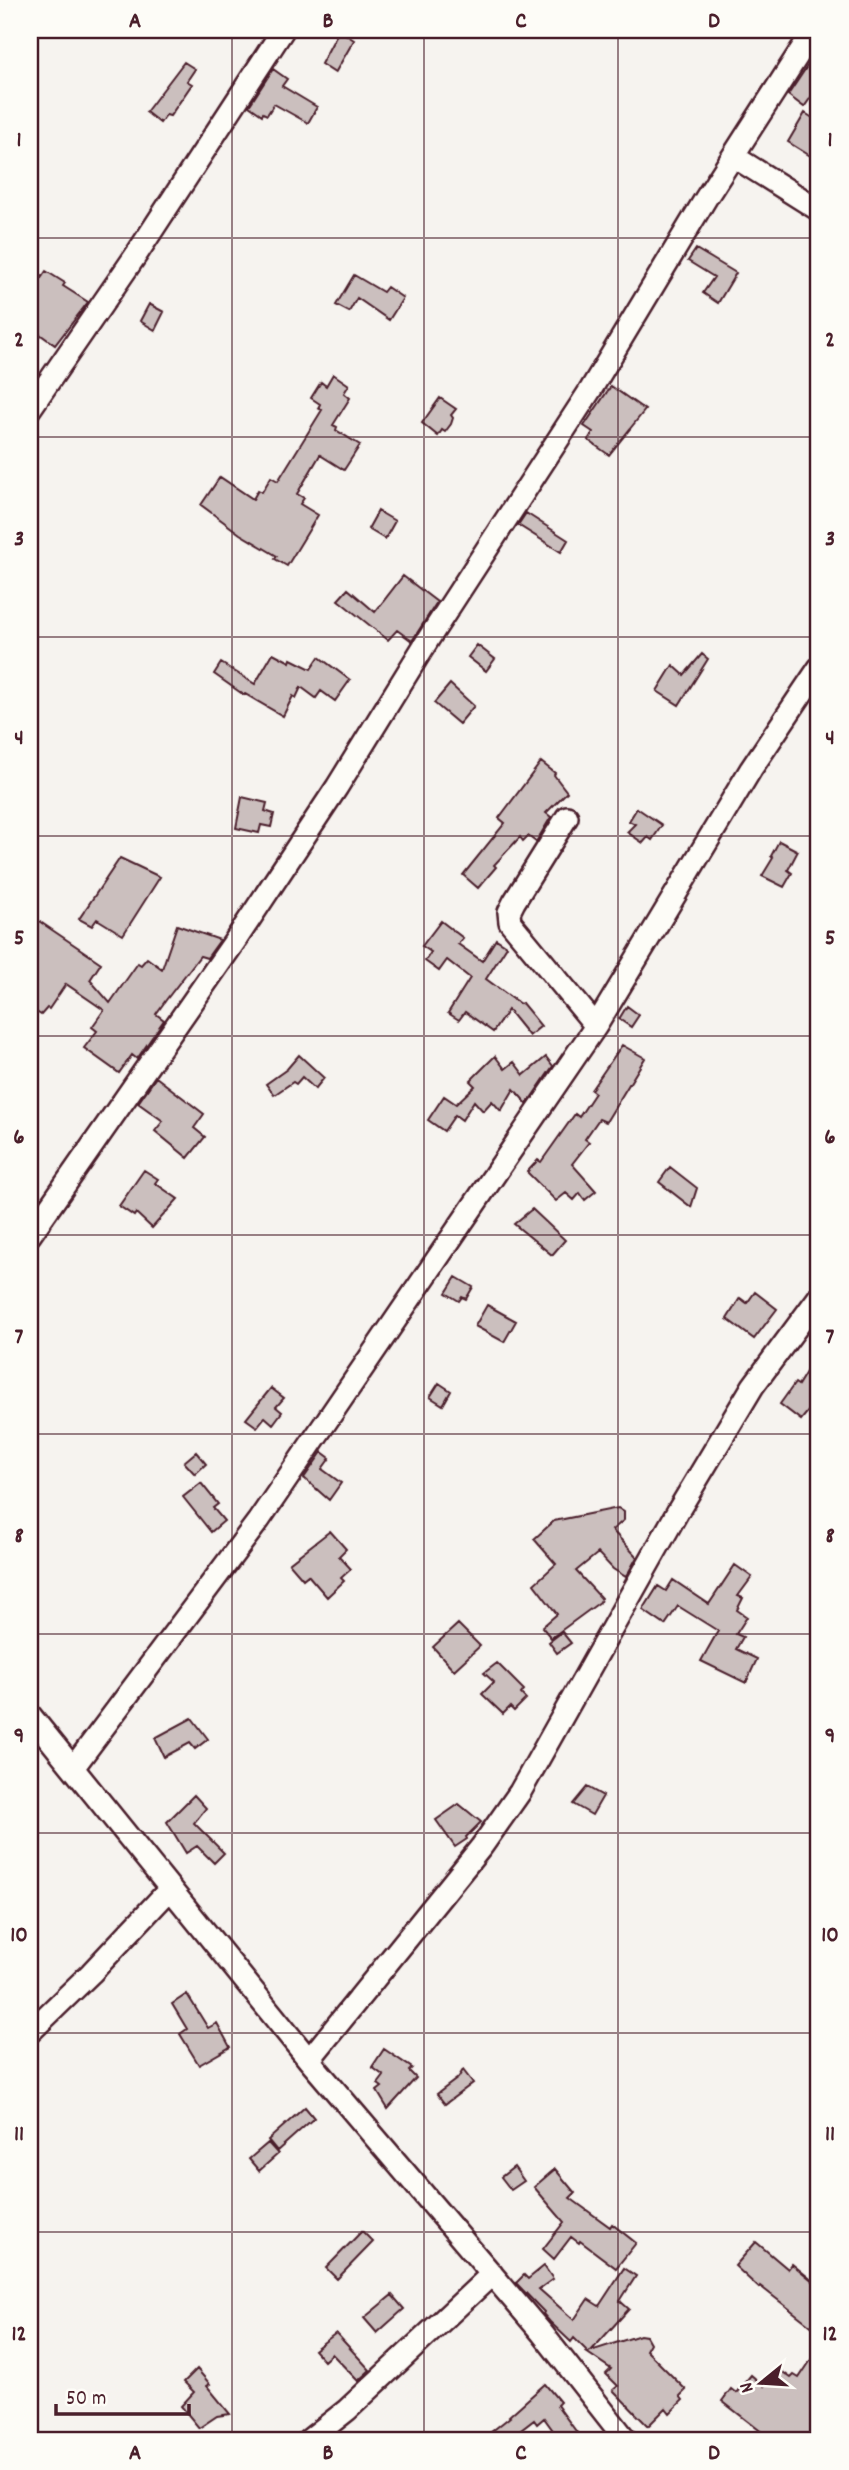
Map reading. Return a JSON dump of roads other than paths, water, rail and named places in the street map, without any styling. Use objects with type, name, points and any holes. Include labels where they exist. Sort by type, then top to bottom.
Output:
[{"type":"street","points":[[30,409],[136,255],[283,30]]},
{"type":"street","points":[[30,1236],[235,941],[337,787],[429,638],[591,389],[733,156],[814,30]]},
{"type":"street","points":[[733,156],[819,210]]},
{"type":"street","points":[[73,1768],[259,1520],[596,1026],[751,769],[819,668]]},
{"type":"street","points":[[567,817],[514,902],[509,912],[510,922],[596,1026]]},
{"type":"street","points":[[309,2060],[474,1857],[520,1792],[678,1511],[753,1385],[816,1307]]},
{"type":"street","points":[[30,1715],[309,2060],[542,2333],[626,2440]]},
{"type":"street","points":[[30,2032],[170,1889]]},
{"type":"street","points":[[309,2440],[347,2410],[492,2274]]}]
